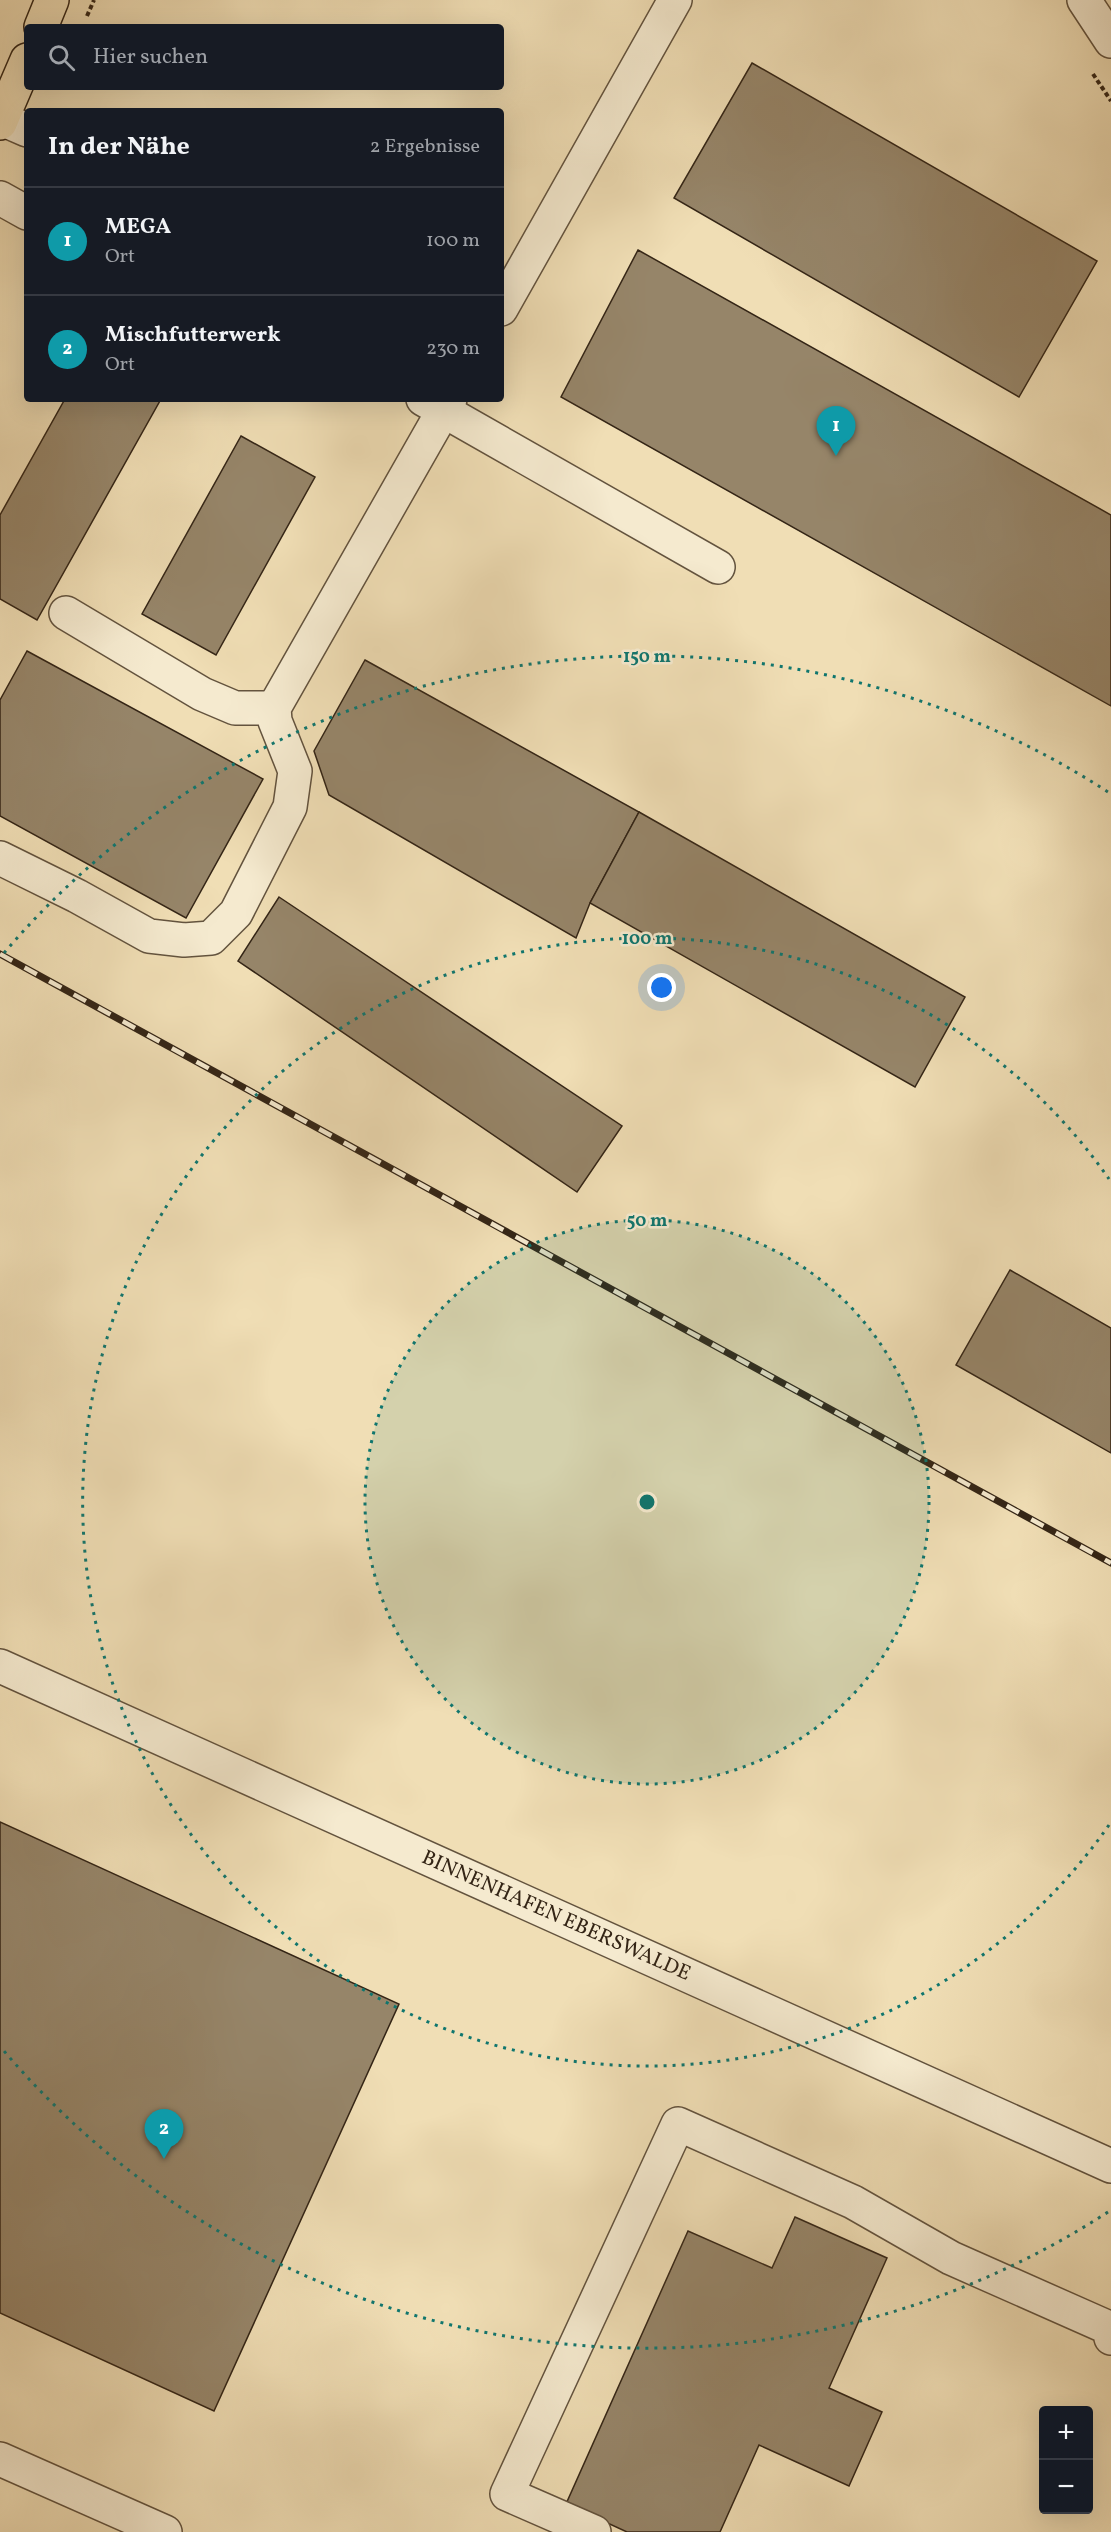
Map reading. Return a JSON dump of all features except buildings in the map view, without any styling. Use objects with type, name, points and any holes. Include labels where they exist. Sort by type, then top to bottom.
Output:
[{"type":"main road","points":[[42,24],[52,0]]},
{"type":"main road","points":[[10,124],[24,71]]},
{"type":"street","points":[[504,304],[675,0]]},
{"type":"street","points":[[1084,0],[1111,41]]},
{"type":"street","points":[[0,198],[24,211]]},
{"type":"street","points":[[0,858],[149,936],[184,940],[211,938],[236,913],[290,807],[295,771],[275,721],[274,708],[439,403],[718,567]]},
{"type":"street","points":[[66,613],[202,694],[235,708],[274,708]]},
{"type":"street","name":"BINNENHAFEN EBERSWALDE","points":[[0,1666],[1111,2166]]},
{"type":"street","points":[[594,2532],[507,2494],[678,2124],[853,2202],[951,2258],[1109,2328],[1111,2338]]},
{"type":"street","points":[[0,2459],[165,2532]]},
{"type":"railway","points":[[0,954],[1111,1563]]},
{"type":"place","name":"MEGA","points":[[836,456]]},
{"type":"place","name":"Mischfutterwerk","points":[[164,2159]]}]
